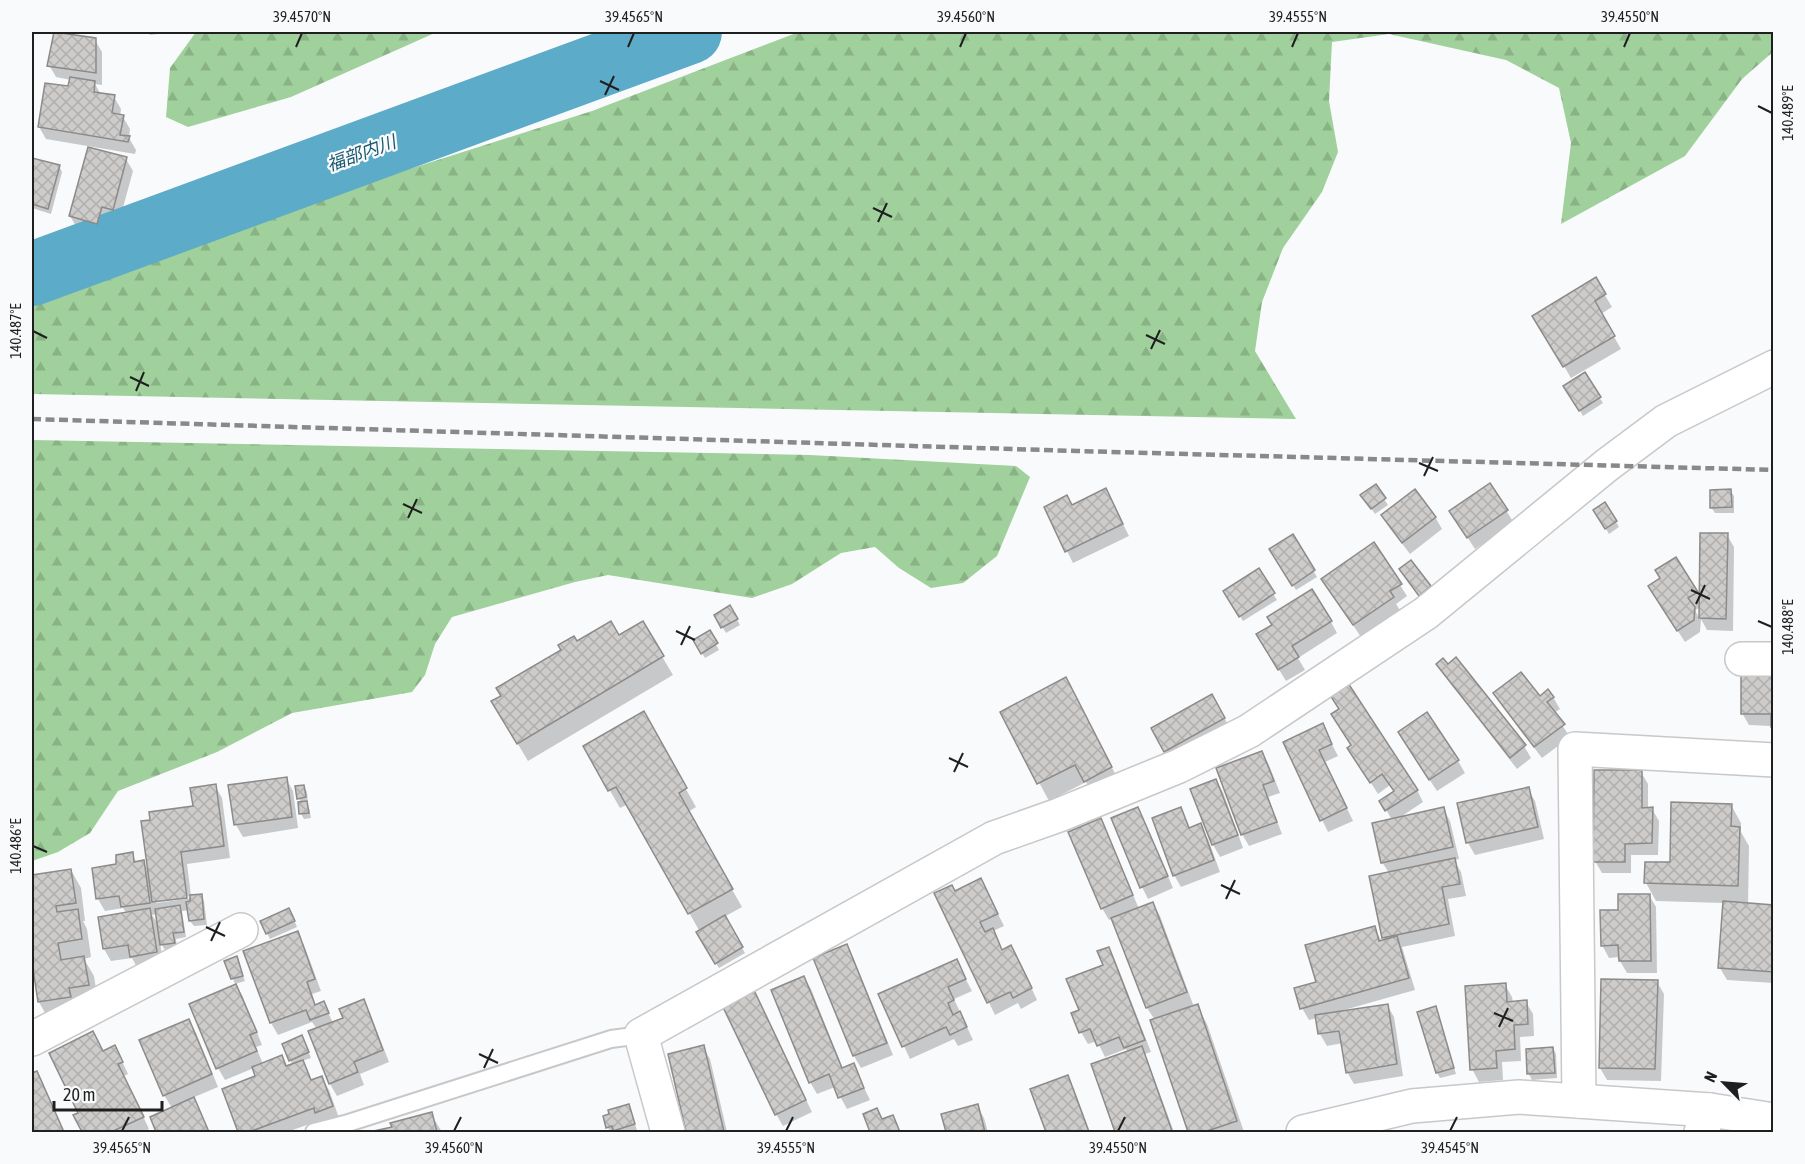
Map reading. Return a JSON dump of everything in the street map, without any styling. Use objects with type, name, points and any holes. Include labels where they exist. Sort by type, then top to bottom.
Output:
[{"type":"street","points":[[668,1132],[641,1035],[994,838],[1059,815],[1168,770],[1249,731],[1426,613],[1607,465],[1666,421],[1773,367]]},
{"type":"street","points":[[1579,1101],[1575,749],[1773,760]]},
{"type":"street","points":[[32,1039],[241,930]]},
{"type":"street","points":[[1303,1132],[1412,1106],[1519,1097],[1579,1101],[1705,1121],[1773,1120]]},
{"type":"lane","points":[[314,1132],[356,1121],[611,1040],[641,1035]]},
{"type":"green space","points":[[196,32],[437,32],[291,97],[188,127],[166,117],[170,68]]},
{"type":"green space","points":[[799,32],[1773,32],[1774,51],[1742,79],[1685,156],[1561,224],[1571,143],[1559,88],[1506,60],[1389,34],[1332,42],[1329,101],[1338,152],[1322,192],[1283,248],[1262,302],[1255,351],[1296,419],[32,394],[32,289],[592,111]]},
{"type":"green space","points":[[32,440],[810,455],[1016,466],[1030,477],[997,556],[963,583],[931,588],[899,568],[875,547],[841,553],[792,584],[752,598],[608,575],[575,582],[452,617],[435,644],[425,675],[412,692],[292,713],[217,752],[118,791],[90,833],[58,852],[32,861]]},
{"type":"building","points":[[54,32],[96,38],[96,73],[47,66]]},
{"type":"building","points":[[70,77],[95,81],[94,92],[115,95],[112,113],[124,115],[120,135],[130,136],[128,142],[38,127],[45,83],[68,86]]},
{"type":"building","points":[[88,147],[127,157],[113,210],[102,207],[97,224],[69,216]]},
{"type":"building","points":[[32,158],[60,165],[48,209],[32,204]]},
{"type":"building","points":[[1596,277],[1606,294],[1595,301],[1615,336],[1563,367],[1532,316]]},
{"type":"building","points":[[1585,372],[1601,397],[1579,411],[1563,386]]},
{"type":"building","points":[[1490,483],[1508,510],[1467,538],[1449,511]]},
{"type":"building","points":[[1376,484],[1386,498],[1371,509],[1360,495]]},
{"type":"building","points":[[1106,488],[1123,524],[1065,552],[1044,507],[1067,495],[1072,505]]},
{"type":"building","points":[[1415,489],[1436,517],[1402,543],[1381,515]]},
{"type":"building","points":[[1731,489],[1732,507],[1710,508],[1710,490]]},
{"type":"building","points":[[1605,502],[1617,521],[1605,529],[1593,510]]},
{"type":"building","points":[[1700,533],[1728,533],[1726,619],[1699,618]]},
{"type":"building","points":[[1293,534],[1315,570],[1292,586],[1269,549]]},
{"type":"building","points":[[1374,542],[1402,584],[1390,591],[1394,597],[1353,625],[1321,579]]},
{"type":"building","points":[[1676,557],[1698,592],[1688,598],[1695,607],[1694,620],[1677,631],[1648,586],[1660,578],[1655,570]]},
{"type":"building","points":[[1411,560],[1431,586],[1419,596],[1399,569]]},
{"type":"building","points":[[1259,568],[1275,593],[1239,617],[1223,591]]},
{"type":"building","points":[[1312,589],[1332,621],[1292,646],[1299,657],[1278,670],[1256,634],[1272,625],[1267,617]]},
{"type":"building","points":[[730,605],[738,619],[721,628],[714,615]]},
{"type":"building","points":[[611,621],[619,635],[643,621],[664,656],[517,744],[491,701],[501,696],[496,688],[561,650],[558,645],[574,636],[577,641]]},
{"type":"building","points":[[710,630],[718,643],[701,654],[693,640]]},
{"type":"building","points":[[1456,657],[1526,745],[1510,758],[1436,664],[1443,658],[1448,664]]},
{"type":"building","points":[[1521,672],[1540,696],[1548,689],[1554,697],[1547,702],[1565,724],[1534,747],[1493,693]]},
{"type":"building","points":[[1741,672],[1774,672],[1774,727],[1771,727],[1771,714],[1741,714]]},
{"type":"building","points":[[1066,677],[1112,767],[1084,782],[1075,765],[1037,784],[1000,712]]},
{"type":"building","points":[[1348,683],[1418,790],[1385,811],[1379,801],[1394,791],[1382,774],[1370,783],[1347,748],[1351,745],[1331,714],[1339,709],[1330,695]]},
{"type":"building","points":[[1212,694],[1225,718],[1164,752],[1151,728]]},
{"type":"building","points":[[644,711],[687,788],[679,793],[733,889],[688,914],[616,787],[608,791],[583,746]]},
{"type":"building","points":[[1427,712],[1459,760],[1429,780],[1398,732]]},
{"type":"building","points":[[1323,723],[1332,744],[1319,750],[1347,808],[1320,821],[1283,742]]},
{"type":"building","points":[[1262,751],[1274,781],[1263,785],[1277,822],[1241,835],[1216,768]]},
{"type":"building","points":[[1594,770],[1642,770],[1642,808],[1653,807],[1652,843],[1625,844],[1625,862],[1593,862]]},
{"type":"building","points":[[287,777],[292,817],[234,825],[228,785]]},
{"type":"building","points":[[1216,779],[1238,835],[1212,845],[1190,789]]},
{"type":"building","points":[[216,784],[224,846],[181,852],[187,898],[152,902],[141,821],[150,820],[149,812],[193,806],[190,788]]},
{"type":"building","points":[[304,785],[306,797],[297,799],[295,786]]},
{"type":"building","points":[[1529,787],[1538,827],[1466,843],[1457,803]]},
{"type":"building","points":[[307,801],[309,813],[299,814],[298,802]]},
{"type":"building","points":[[1671,802],[1732,804],[1731,826],[1740,827],[1738,886],[1644,883],[1645,862],[1670,862]]},
{"type":"building","points":[[1138,807],[1168,876],[1140,888],[1111,818]]},
{"type":"building","points":[[1181,807],[1189,828],[1201,823],[1214,860],[1173,876],[1152,818]]},
{"type":"building","points":[[1444,807],[1453,847],[1381,863],[1372,823]]},
{"type":"building","points":[[1101,818],[1133,895],[1101,909],[1068,832]]},
{"type":"building","points":[[133,852],[134,862],[144,860],[150,903],[121,907],[119,896],[96,899],[92,868],[116,864],[116,855]]},
{"type":"building","points":[[1455,858],[1460,884],[1442,887],[1449,924],[1382,938],[1369,876]]},
{"type":"building","points":[[71,869],[76,903],[56,906],[57,912],[78,909],[82,939],[58,943],[61,960],[84,956],[89,985],[69,988],[71,997],[38,1002],[32,962],[32,875]]},
{"type":"building","points":[[981,878],[998,914],[980,922],[985,932],[993,928],[1002,950],[1011,945],[1032,988],[1013,998],[1010,992],[987,1003],[934,893],[952,885],[955,891]]},
{"type":"building","points":[[202,894],[204,919],[189,921],[186,902],[190,901],[190,895]]},
{"type":"building","points":[[1618,894],[1650,894],[1651,961],[1619,961],[1618,945],[1601,946],[1600,910],[1618,910]]},
{"type":"building","points":[[1723,901],[1774,905],[1774,972],[1718,968]]},
{"type":"building","points":[[1153,902],[1187,992],[1146,1008],[1111,918]]},
{"type":"building","points":[[180,905],[184,932],[173,933],[175,943],[160,945],[155,909]]},
{"type":"building","points":[[150,908],[157,952],[130,957],[128,945],[103,949],[98,917]]},
{"type":"building","points":[[289,908],[295,921],[266,934],[260,921]]},
{"type":"building","points":[[725,915],[743,947],[715,964],[696,932]]},
{"type":"building","points":[[1375,926],[1379,941],[1397,936],[1409,978],[1300,1009],[1294,988],[1316,982],[1305,945]]},
{"type":"building","points":[[298,931],[315,979],[307,982],[315,1005],[324,1001],[329,1013],[310,1020],[306,1010],[270,1023],[243,951]]},
{"type":"building","points":[[847,944],[887,1043],[853,1056],[813,958]]},
{"type":"building","points":[[1109,947],[1145,1040],[1124,1048],[1119,1037],[1097,1046],[1090,1029],[1079,1033],[1071,1013],[1079,1010],[1066,979],[1103,965],[1097,951]]},
{"type":"building","points":[[237,956],[243,976],[231,979],[224,961]]},
{"type":"building","points":[[957,959],[966,979],[948,987],[954,1000],[948,1003],[953,1015],[960,1011],[967,1027],[950,1035],[946,1027],[902,1047],[878,994]]},
{"type":"building","points":[[804,976],[842,1068],[854,1063],[864,1088],[838,1098],[829,1074],[809,1083],[771,990]]},
{"type":"building","points":[[1601,979],[1658,980],[1655,1069],[1599,1068]]},
{"type":"building","points":[[1506,983],[1507,1002],[1527,1000],[1528,1024],[1514,1025],[1515,1049],[1496,1051],[1497,1068],[1470,1070],[1465,986]]},
{"type":"building","points":[[236,984],[257,1032],[250,1035],[257,1051],[216,1069],[189,1004]]},
{"type":"building","points":[[753,988],[806,1100],[775,1115],[721,1003]]},
{"type":"building","points":[[364,999],[383,1050],[354,1062],[358,1072],[329,1084],[308,1031],[343,1018],[339,1009]]},
{"type":"building","points":[[1198,1004],[1237,1121],[1204,1132],[1188,1132],[1150,1020]]},
{"type":"building","points":[[1388,1004],[1397,1064],[1346,1073],[1339,1031],[1318,1034],[1315,1015]]},
{"type":"building","points":[[1436,1006],[1454,1068],[1436,1073],[1417,1012]]},
{"type":"building","points":[[189,1019],[212,1074],[163,1096],[139,1040]]},
{"type":"building","points":[[93,1031],[103,1051],[115,1045],[123,1062],[118,1064],[144,1117],[111,1132],[82,1132],[73,1115],[78,1113],[49,1053]]},
{"type":"building","points":[[302,1035],[309,1052],[289,1061],[282,1044]]},
{"type":"building","points":[[704,1045],[724,1132],[686,1132],[668,1054]]},
{"type":"building","points":[[1142,1046],[1172,1131],[1115,1132],[1091,1064]]},
{"type":"building","points":[[1553,1047],[1555,1073],[1527,1074],[1526,1049]]},
{"type":"building","points":[[282,1055],[286,1066],[303,1060],[311,1080],[322,1076],[333,1106],[315,1113],[314,1108],[249,1132],[238,1132],[222,1089],[255,1076],[252,1067]]},
{"type":"building","points":[[37,1071],[64,1132],[32,1132],[32,1073]]},
{"type":"building","points":[[1068,1075],[1089,1132],[1046,1132],[1030,1089]]},
{"type":"building","points":[[194,1097],[209,1132],[156,1132],[150,1117]]},
{"type":"building","points":[[629,1104],[635,1124],[613,1131],[612,1126],[606,1128],[603,1116],[609,1114],[608,1110]]},
{"type":"building","points":[[978,1104],[985,1132],[946,1132],[941,1114]]},
{"type":"building","points":[[877,1108],[882,1119],[893,1115],[900,1132],[870,1132],[863,1114]]},
{"type":"building","points":[[432,1112],[437,1132],[369,1132],[392,1127],[390,1123]]},
{"type":"waterway","name":"福部内川","points":[[32,274],[690,32]]},
{"type":"railway","points":[[32,419],[1774,470]]}]
